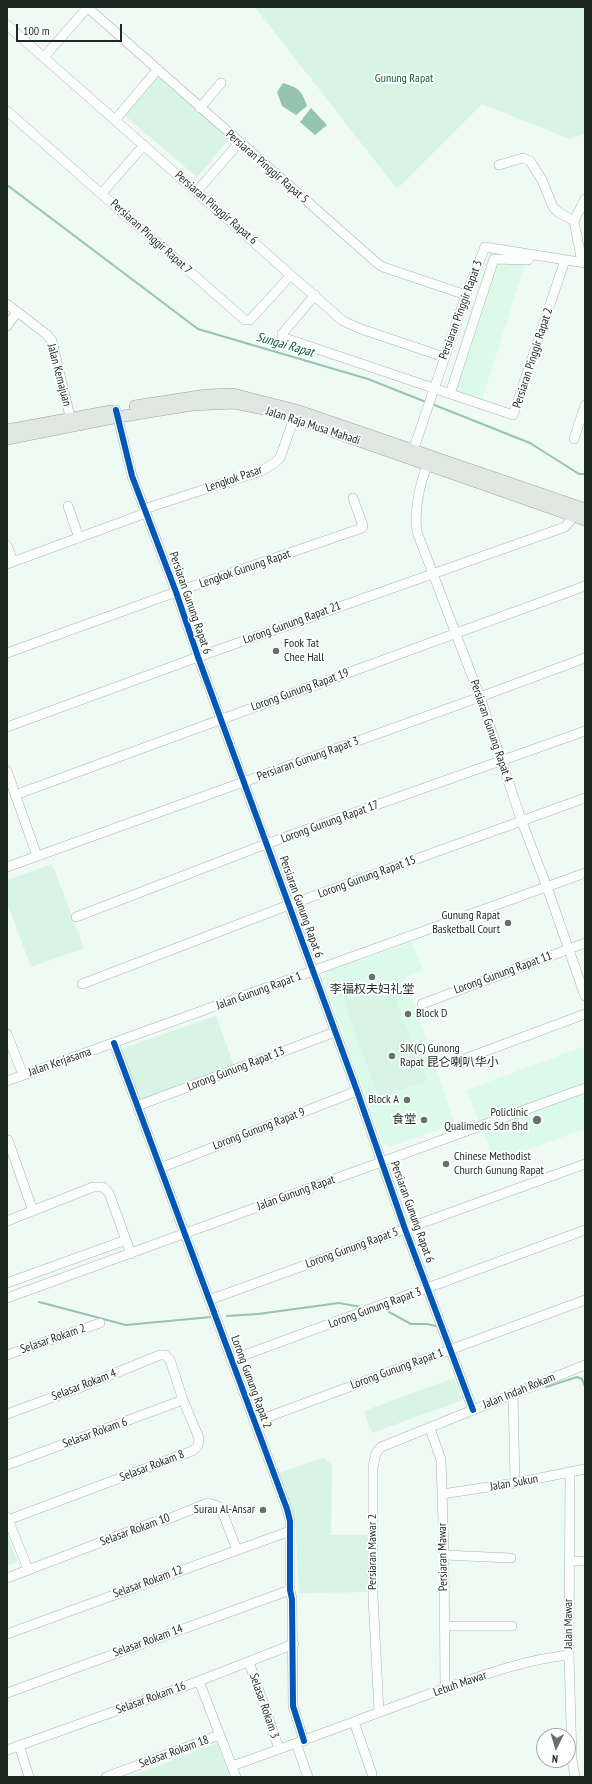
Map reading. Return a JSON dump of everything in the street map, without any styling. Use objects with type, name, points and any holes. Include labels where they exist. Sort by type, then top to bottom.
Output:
[{"type":"main road","name":"Jalan Raja Musa Mahadi","points":[[7,439],[71,422],[117,413],[178,398],[233,394],[296,410],[585,509]]},
{"type":"main road","name":"Jalan Raja Musa Mahadi","points":[[117,413],[192,404],[234,403],[274,411],[585,520]]},
{"type":"main road","name":"Jalan Raja Musa Mahadi","points":[[7,430],[71,422]]},
{"type":"main road","points":[[390,452],[404,454],[413,451],[414,457],[426,465]]},
{"type":"street","points":[[44,57],[88,7]]},
{"type":"street","name":"Persiaran Pinggir Rapat 5","points":[[88,7],[239,143],[377,263],[383,267],[466,295]]},
{"type":"street","name":"Persiaran Pinggir Rapat 6","points":[[7,26],[197,191],[343,321],[361,329],[444,357]]},
{"type":"street","points":[[115,120],[158,69]]},
{"type":"street","points":[[200,108],[221,83]]},
{"type":"street","name":"Persiaran Pinggir Rapat 7","points":[[7,111],[245,320],[250,320],[291,275]]},
{"type":"street","points":[[197,191],[239,143]]},
{"type":"street","points":[[102,193],[144,145]]},
{"type":"street","points":[[499,165],[523,158],[530,161],[542,180],[554,207],[558,212],[574,221]]},
{"type":"street","points":[[584,263],[574,221],[585,199]]},
{"type":"street","name":"Persiaran Pinggir Rapat 3","points":[[413,451],[444,357],[485,247],[584,263]]},
{"type":"street","points":[[450,394],[494,259],[528,260],[532,255]]},
{"type":"street","name":"Persiaran Pinggir Rapat 2","points":[[314,295],[282,334],[282,337],[513,415],[565,260]]},
{"type":"street","name":"Jalan Kemajuan","points":[[7,304],[46,334],[52,341],[71,422]]},
{"type":"street","points":[[7,326],[17,312]]},
{"type":"street","points":[[574,439],[585,405]]},
{"type":"street","name":"Persiaran Gunung Rapat 6","points":[[117,413],[132,476],[176,592],[198,657],[357,1091],[405,1229],[473,1410]]},
{"type":"street","name":"Lengkok Pasar","points":[[10,563],[79,538],[145,511],[261,471],[280,458],[294,418]]},
{"type":"street","name":"Persiaran Gunung Rapat 4","points":[[426,465],[416,501],[415,519],[417,532],[434,573],[480,697],[522,822],[547,887],[585,996]]},
{"type":"street","name":"Lengkok Gunung Rapat","points":[[7,654],[176,592],[362,528],[363,526],[353,498]]},
{"type":"street","points":[[68,506],[79,538]]},
{"type":"street","name":"Lorong Gunung Rapat 21","points":[[7,727],[198,657],[565,528],[574,516]]},
{"type":"street","points":[[7,545],[10,563]]},
{"type":"street","name":"Lorong Gunung Rapat 19","points":[[15,795],[221,718],[585,586]]},
{"type":"street","name":"Persiaran Gunung Rapat 3","points":[[7,867],[585,658]]},
{"type":"street","name":"Lorong Gunung Rapat 17","points":[[76,917],[266,844],[585,732]]},
{"type":"street","points":[[7,771],[37,856]]},
{"type":"street","name":"Lorong Gunung Rapat 15","points":[[82,984],[289,905],[585,798]]},
{"type":"street","name":"Jalan Gunung Rapat 1","points":[[114,1043],[585,873]]},
{"type":"street","name":"Lorong Gunung Rapat 11","points":[[422,1004],[585,943]]},
{"type":"street","points":[[467,1058],[585,1014]]},
{"type":"street","name":"Lorong Gunung Rapat 13","points":[[138,1106],[335,1032]]},
{"type":"street","points":[[7,1034],[23,1075]]},
{"type":"street","name":"Jalan Kerjasama","points":[[7,1081],[114,1043]]},
{"type":"street","name":"Lorong Gunung Rapat 2","points":[[114,1043],[287,1509],[290,1521],[290,1590],[292,1599],[294,1644],[293,1706],[300,1742]]},
{"type":"street","name":"Jalan Gunung Rapat","points":[[7,1298],[585,1088]]},
{"type":"street","name":"Lorong Gunung Rapat 9","points":[[160,1168],[357,1091]]},
{"type":"street","points":[[8,1140],[33,1211]]},
{"type":"street","name":"Lorong Gunung Rapat 5","points":[[209,1300],[585,1164]]},
{"type":"street","points":[[7,1221],[93,1187],[102,1186],[109,1193],[131,1254]]},
{"type":"street","name":"Lorong Gunung Rapat 3","points":[[231,1360],[428,1289],[585,1230]]},
{"type":"street","points":[[7,1283],[126,1240]]},
{"type":"street","name":"Lorong Gunung Rapat 1","points":[[254,1422],[585,1300]]},
{"type":"street","name":"Selasar Rokam 2","points":[[7,1355],[100,1323]]},
{"type":"street","name":"Selasar Rokam 8","points":[[8,1519],[192,1451],[198,1446],[199,1438],[170,1360],[165,1355],[160,1355]]},
{"type":"street","name":"Selasar Rokam 4","points":[[7,1414],[82,1387],[160,1355]]},
{"type":"street","name":"Jalan Indah Rokam","points":[[430,1428],[585,1365]]},
{"type":"street","points":[[513,1393],[515,1483]]},
{"type":"street","name":"Selasar Rokam 6","points":[[7,1465],[184,1400]]},
{"type":"street","name":"Persiaran Mawar","points":[[430,1428],[441,1460],[444,1556],[445,1689]]},
{"type":"street","name":"Persiaran Mawar 2","points":[[379,1712],[373,1597],[373,1467],[376,1453],[382,1447],[430,1428]]},
{"type":"street","name":"Jalan Sukun","points":[[442,1494],[515,1483],[585,1469]]},
{"type":"street","name":"Jalan Mawar","points":[[570,1472],[570,1655],[572,1760],[575,1777]]},
{"type":"street","name":"Selasar Rokam 10","points":[[7,1578],[208,1503],[218,1506],[222,1511],[236,1550]]},
{"type":"street","points":[[8,1519],[28,1570]]},
{"type":"street","name":"Selasar Rokam 12","points":[[7,1634],[290,1531]]},
{"type":"street","points":[[444,1556],[510,1558]]},
{"type":"street","points":[[570,1561],[585,1561]]},
{"type":"street","name":"Selasar Rokam 14","points":[[7,1694],[290,1590]]},
{"type":"street","points":[[444,1626],[512,1626]]},
{"type":"street","name":"Selasar Rokam 16","points":[[7,1750],[198,1681],[294,1644]]},
{"type":"street","name":"Lebuh Mawar","points":[[232,1766],[516,1664],[570,1655]]},
{"type":"street","name":"Selasar Rokam 3","points":[[249,1662],[279,1750]]},
{"type":"street","points":[[198,1681],[236,1777]]},
{"type":"street","points":[[354,1722],[372,1774]]},
{"type":"street","name":"Selasar Rokam 18","points":[[106,1777],[219,1735]]},
{"type":"street","points":[[300,1742],[308,1777]]},
{"type":"street","points":[[19,1745],[28,1777]]},
{"type":"shaded area","points":[[283,83],[299,91],[305,101],[307,106],[296,115],[282,106],[277,92]]},
{"type":"shaded area","points":[[311,108],[327,125],[315,135],[300,122]]},
{"type":"shaded area","points":[[490,251],[526,262],[481,402],[445,391]]},
{"type":"shaded area","name":"SJK(C) Gunong Rapat 昆仑喇叭华小","points":[[412,942],[423,970],[405,977],[455,1124],[392,1146],[383,1143],[323,977],[326,972]]},
{"type":"shaded area","points":[[585,1046],[585,1129],[495,1161],[466,1090]]},
{"type":"green space","name":"Gunung Rapat","points":[[255,7],[585,7],[585,134],[570,139],[482,104],[397,189]]},
{"type":"green space","points":[[157,75],[230,138],[197,177],[123,114]]},
{"type":"green space","points":[[52,864],[84,948],[31,967],[7,903],[7,880]]},
{"type":"green space","points":[[390,985],[427,1081],[379,1098],[344,1001]]},
{"type":"green space","points":[[216,1016],[234,1066],[140,1100],[121,1049]]},
{"type":"green space","points":[[454,1378],[462,1400],[372,1433],[364,1411]]},
{"type":"green space","points":[[323,1458],[332,1465],[331,1535],[368,1535],[369,1592],[299,1593],[295,1518],[279,1473]]},
{"type":"green space","points":[[7,1533],[17,1562],[7,1566]]},
{"type":"green space","points":[[217,1743],[230,1777],[130,1777]]},
{"type":"waterway","name":"Sungai Rapat","points":[[7,185],[198,329],[368,379],[426,402]]},
{"type":"waterway","name":"Sungai Rapat","points":[[432,404],[530,443],[579,474],[585,474]]},
{"type":"waterway","points":[[39,1302],[126,1325],[211,1317]]},
{"type":"waterway","points":[[227,1316],[258,1314],[339,1303],[361,1307]]},
{"type":"waterway","points":[[389,1312],[411,1324],[427,1324],[436,1326]]},
{"type":"waterway","points":[[546,1387],[577,1377],[582,1379],[585,1387]]},
{"type":"cycle path","points":[[116,410],[132,476],[176,592],[198,657],[357,1091],[405,1229],[473,1410]]},
{"type":"cycle path","points":[[114,1043],[287,1509],[290,1521],[293,1706],[304,1741]]},
{"type":"place","name":"Fook Tat Chee Hall","points":[[276,651]]},
{"type":"place","name":"Gunung Rapat Basketball Court","points":[[508,923]]},
{"type":"place","name":"李福权夫妇礼堂","points":[[372,977]]},
{"type":"place","name":"Block D","points":[[408,1014]]},
{"type":"place","name":"SJK(C) Gunong Rapat 昆仑喇叭华小","points":[[392,1056]]},
{"type":"place","name":"Block A","points":[[407,1100]]},
{"type":"place","name":"食堂","points":[[424,1120]]},
{"type":"place","name":"Policlinic Qualimedic Sdn Bhd","points":[[537,1120]]},
{"type":"place","name":"Chinese Methodist Church Gunung Rapat","points":[[446,1164]]},
{"type":"place","name":"Surau Al-Ansar","points":[[263,1510]]}]
